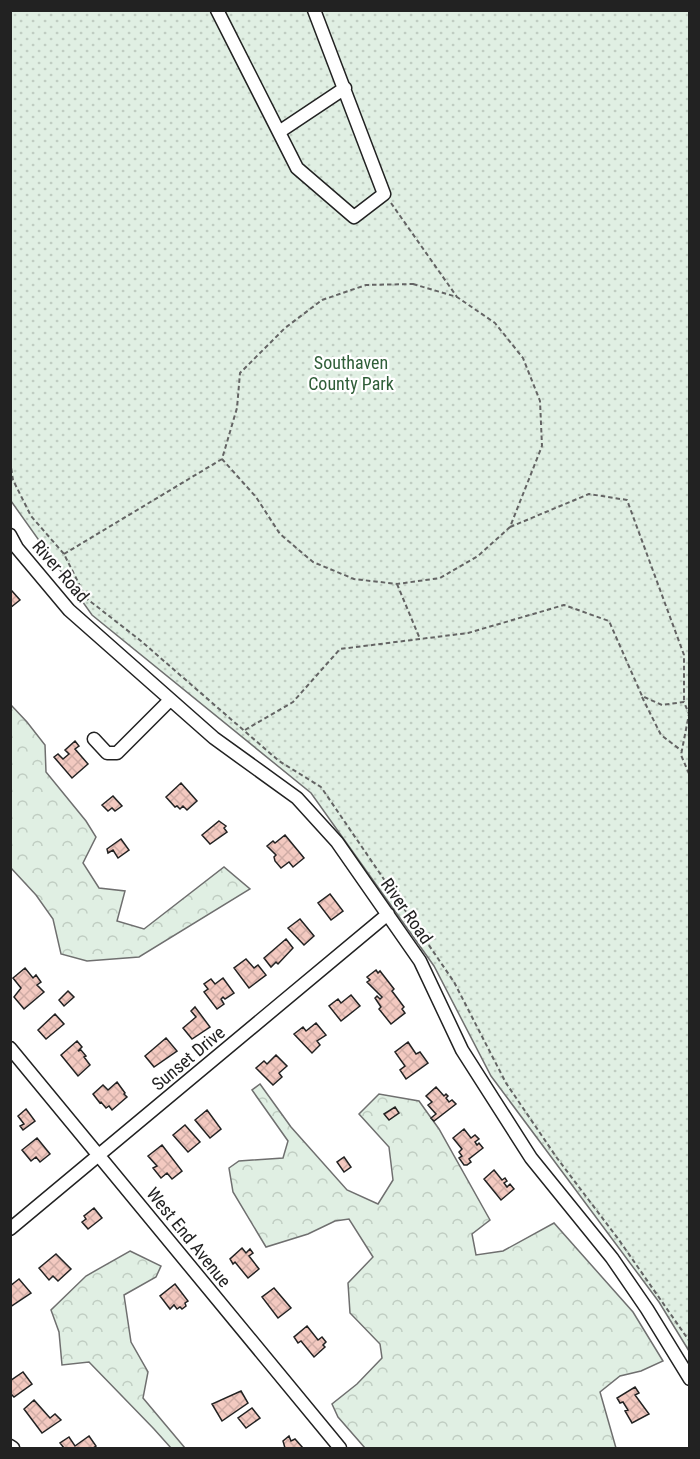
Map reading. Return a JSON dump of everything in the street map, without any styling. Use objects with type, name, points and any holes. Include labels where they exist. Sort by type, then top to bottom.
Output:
[{"type":"street","points":[[217,10],[297,168],[354,217],[384,194],[314,10]]},
{"type":"street","points":[[279,132],[345,88]]},
{"type":"street","name":"River Road","points":[[10,535],[17,548],[69,609],[214,738],[297,798],[337,842],[420,961],[462,1050],[531,1158],[612,1258],[690,1379]]},
{"type":"street","points":[[94,739],[107,753],[117,753],[170,700]]},
{"type":"street","name":"Sunset Drive","points":[[10,1229],[388,914]]},
{"type":"street","name":"West End Avenue","points":[[10,1048],[340,1449]]},
{"type":"path","points":[[384,194],[457,297]]},
{"type":"path","points":[[64,554],[222,459],[237,408],[240,373],[285,328],[322,300],[366,285],[413,284],[457,297],[495,323],[523,358],[540,401],[542,446],[510,527]]},
{"type":"path","points":[[222,459],[256,497],[280,534],[313,562],[354,579],[397,584],[440,578],[478,556],[510,527],[589,494],[627,500],[684,655],[684,702],[688,714],[681,755],[690,776]]},
{"type":"path","points":[[397,584],[420,639]]},
{"type":"path","points":[[243,731],[293,702],[340,649],[468,633],[564,605],[609,621],[661,735],[682,752]]},
{"type":"path","points":[[642,696],[662,705],[684,702]]},
{"type":"green space","name":"Southaven County Park","points":[[10,11],[689,11],[689,1351],[659,1302],[491,1076],[434,966],[311,793],[92,615],[11,501]]},
{"type":"green space","points":[[11,705],[45,745],[46,772],[86,821],[96,837],[83,863],[99,888],[125,891],[117,921],[144,929],[224,867],[250,889],[139,957],[87,961],[61,954],[53,919],[36,895],[11,868]]},
{"type":"green space","points":[[260,1084],[291,1127],[347,1190],[378,1204],[393,1180],[389,1147],[359,1114],[379,1094],[419,1101],[439,1129],[490,1220],[472,1234],[476,1255],[503,1251],[554,1223],[633,1312],[663,1361],[641,1371],[620,1376],[600,1392],[616,1448],[365,1448],[338,1417],[332,1404],[357,1384],[382,1358],[380,1344],[350,1313],[348,1283],[373,1257],[349,1219],[335,1221],[308,1234],[266,1247],[233,1192],[229,1168],[239,1161],[283,1158],[288,1141],[252,1090]]},
{"type":"green space","points":[[130,1251],[161,1266],[156,1277],[124,1295],[131,1342],[148,1372],[143,1398],[185,1448],[171,1448],[89,1362],[62,1365],[59,1332],[51,1310],[86,1276]]},
{"type":"building","points":[[12,591],[20,600],[10,608],[10,593]]},
{"type":"building","points":[[75,741],[79,746],[75,749],[88,764],[72,778],[54,757],[58,754],[63,759],[69,754],[65,750]]},
{"type":"building","points":[[181,783],[197,801],[187,810],[183,806],[180,809],[175,807],[166,797]]},
{"type":"building","points":[[113,796],[122,806],[115,811],[112,808],[108,811],[102,805]]},
{"type":"building","points":[[219,821],[226,826],[224,828],[227,832],[210,844],[202,835]]},
{"type":"building","points":[[285,835],[304,858],[293,867],[289,862],[281,868],[275,861],[276,855],[267,846]]},
{"type":"building","points":[[121,839],[129,850],[118,858],[113,850],[108,853],[107,849]]},
{"type":"building","points":[[330,894],[343,911],[331,920],[318,903]]},
{"type":"building","points":[[300,919],[314,936],[304,945],[288,928]]},
{"type":"building","points":[[286,939],[293,948],[278,964],[276,962],[271,967],[264,958]]},
{"type":"building","points":[[246,959],[254,968],[258,965],[266,975],[249,988],[234,968]]},
{"type":"building","points":[[25,968],[33,978],[36,975],[41,982],[37,985],[44,992],[24,1009],[14,997],[21,988],[13,978]]},
{"type":"building","points":[[376,970],[378,973],[380,971],[394,989],[392,991],[404,1007],[402,1009],[405,1013],[391,1024],[379,1009],[381,1007],[375,998],[382,997],[367,982],[370,980],[367,977]]},
{"type":"building","points":[[223,978],[234,993],[225,999],[223,997],[221,999],[224,1004],[217,1009],[204,992],[208,989],[204,984],[211,979],[215,984]]},
{"type":"building","points":[[68,991],[74,997],[64,1006],[59,1000]]},
{"type":"building","points":[[351,995],[360,1006],[341,1021],[329,1006],[338,999],[341,1003]]},
{"type":"building","points":[[195,1007],[210,1027],[192,1039],[183,1028],[196,1017],[191,1011]]},
{"type":"building","points":[[55,1014],[64,1024],[46,1039],[38,1030]]},
{"type":"building","points":[[316,1023],[326,1035],[317,1041],[320,1045],[312,1053],[294,1034],[303,1027],[306,1031]]},
{"type":"building","points":[[166,1038],[177,1051],[154,1067],[145,1056]]},
{"type":"building","points":[[77,1041],[82,1047],[78,1051],[81,1050],[90,1065],[78,1076],[61,1055]]},
{"type":"building","points":[[408,1042],[416,1054],[420,1052],[428,1063],[406,1079],[400,1070],[405,1066],[395,1052]]},
{"type":"building","points":[[276,1055],[287,1066],[279,1073],[282,1077],[273,1085],[256,1068],[264,1061],[267,1064]]},
{"type":"building","points":[[117,1082],[127,1097],[112,1110],[109,1106],[106,1108],[100,1103],[93,1094],[103,1085],[108,1090]]},
{"type":"building","points":[[436,1087],[444,1096],[446,1094],[448,1096],[446,1098],[449,1102],[452,1100],[456,1104],[434,1121],[431,1118],[436,1114],[428,1105],[432,1102],[426,1096]]},
{"type":"building","points":[[395,1107],[399,1113],[389,1120],[384,1114]]},
{"type":"building","points":[[26,1109],[35,1121],[23,1130],[20,1126],[24,1124],[18,1116]]},
{"type":"building","points":[[207,1110],[221,1129],[210,1138],[195,1120]]},
{"type":"building","points":[[185,1125],[200,1142],[188,1152],[173,1135]]},
{"type":"building","points":[[464,1129],[471,1138],[475,1135],[479,1139],[475,1142],[483,1148],[469,1159],[471,1162],[467,1165],[464,1165],[459,1158],[462,1156],[459,1152],[462,1149],[453,1138]]},
{"type":"building","points":[[37,1138],[50,1154],[40,1162],[36,1157],[31,1161],[22,1150]]},
{"type":"building","points":[[162,1145],[182,1171],[172,1179],[167,1173],[161,1178],[153,1168],[157,1166],[148,1156]]},
{"type":"building","points":[[344,1157],[351,1167],[344,1172],[337,1162]]},
{"type":"building","points":[[494,1170],[502,1180],[505,1178],[507,1181],[504,1183],[507,1187],[510,1184],[514,1189],[501,1200],[484,1179]]},
{"type":"building","points":[[94,1208],[102,1218],[88,1229],[82,1222],[86,1219],[84,1216]]},
{"type":"building","points":[[242,1248],[246,1253],[250,1249],[253,1253],[249,1256],[259,1269],[248,1278],[230,1259]]},
{"type":"building","points":[[56,1254],[71,1269],[58,1281],[53,1276],[49,1280],[39,1268]]},
{"type":"building","points":[[19,1279],[31,1293],[10,1307],[10,1286]]},
{"type":"building","points":[[175,1284],[188,1301],[182,1309],[180,1307],[177,1309],[174,1305],[170,1309],[160,1296]]},
{"type":"building","points":[[274,1288],[291,1308],[278,1318],[262,1297]]},
{"type":"building","points":[[307,1326],[318,1340],[322,1337],[326,1342],[323,1345],[325,1347],[314,1357],[301,1341],[298,1343],[294,1337]]},
{"type":"building","points":[[23,1372],[32,1384],[14,1397],[10,1393],[10,1381]]},
{"type":"building","points":[[635,1387],[639,1393],[635,1395],[649,1414],[632,1423],[625,1411],[628,1410],[617,1398]]},
{"type":"building","points":[[241,1391],[248,1403],[222,1421],[212,1404]]},
{"type":"building","points":[[34,1400],[50,1418],[55,1414],[61,1420],[42,1433],[24,1409]]},
{"type":"building","points":[[252,1408],[260,1418],[246,1428],[238,1418]]},
{"type":"building","points":[[89,1436],[96,1446],[93,1448],[64,1448],[60,1443],[69,1437],[75,1446]]},
{"type":"building","points":[[289,1436],[291,1441],[295,1439],[303,1448],[285,1448],[283,1441]]}]
